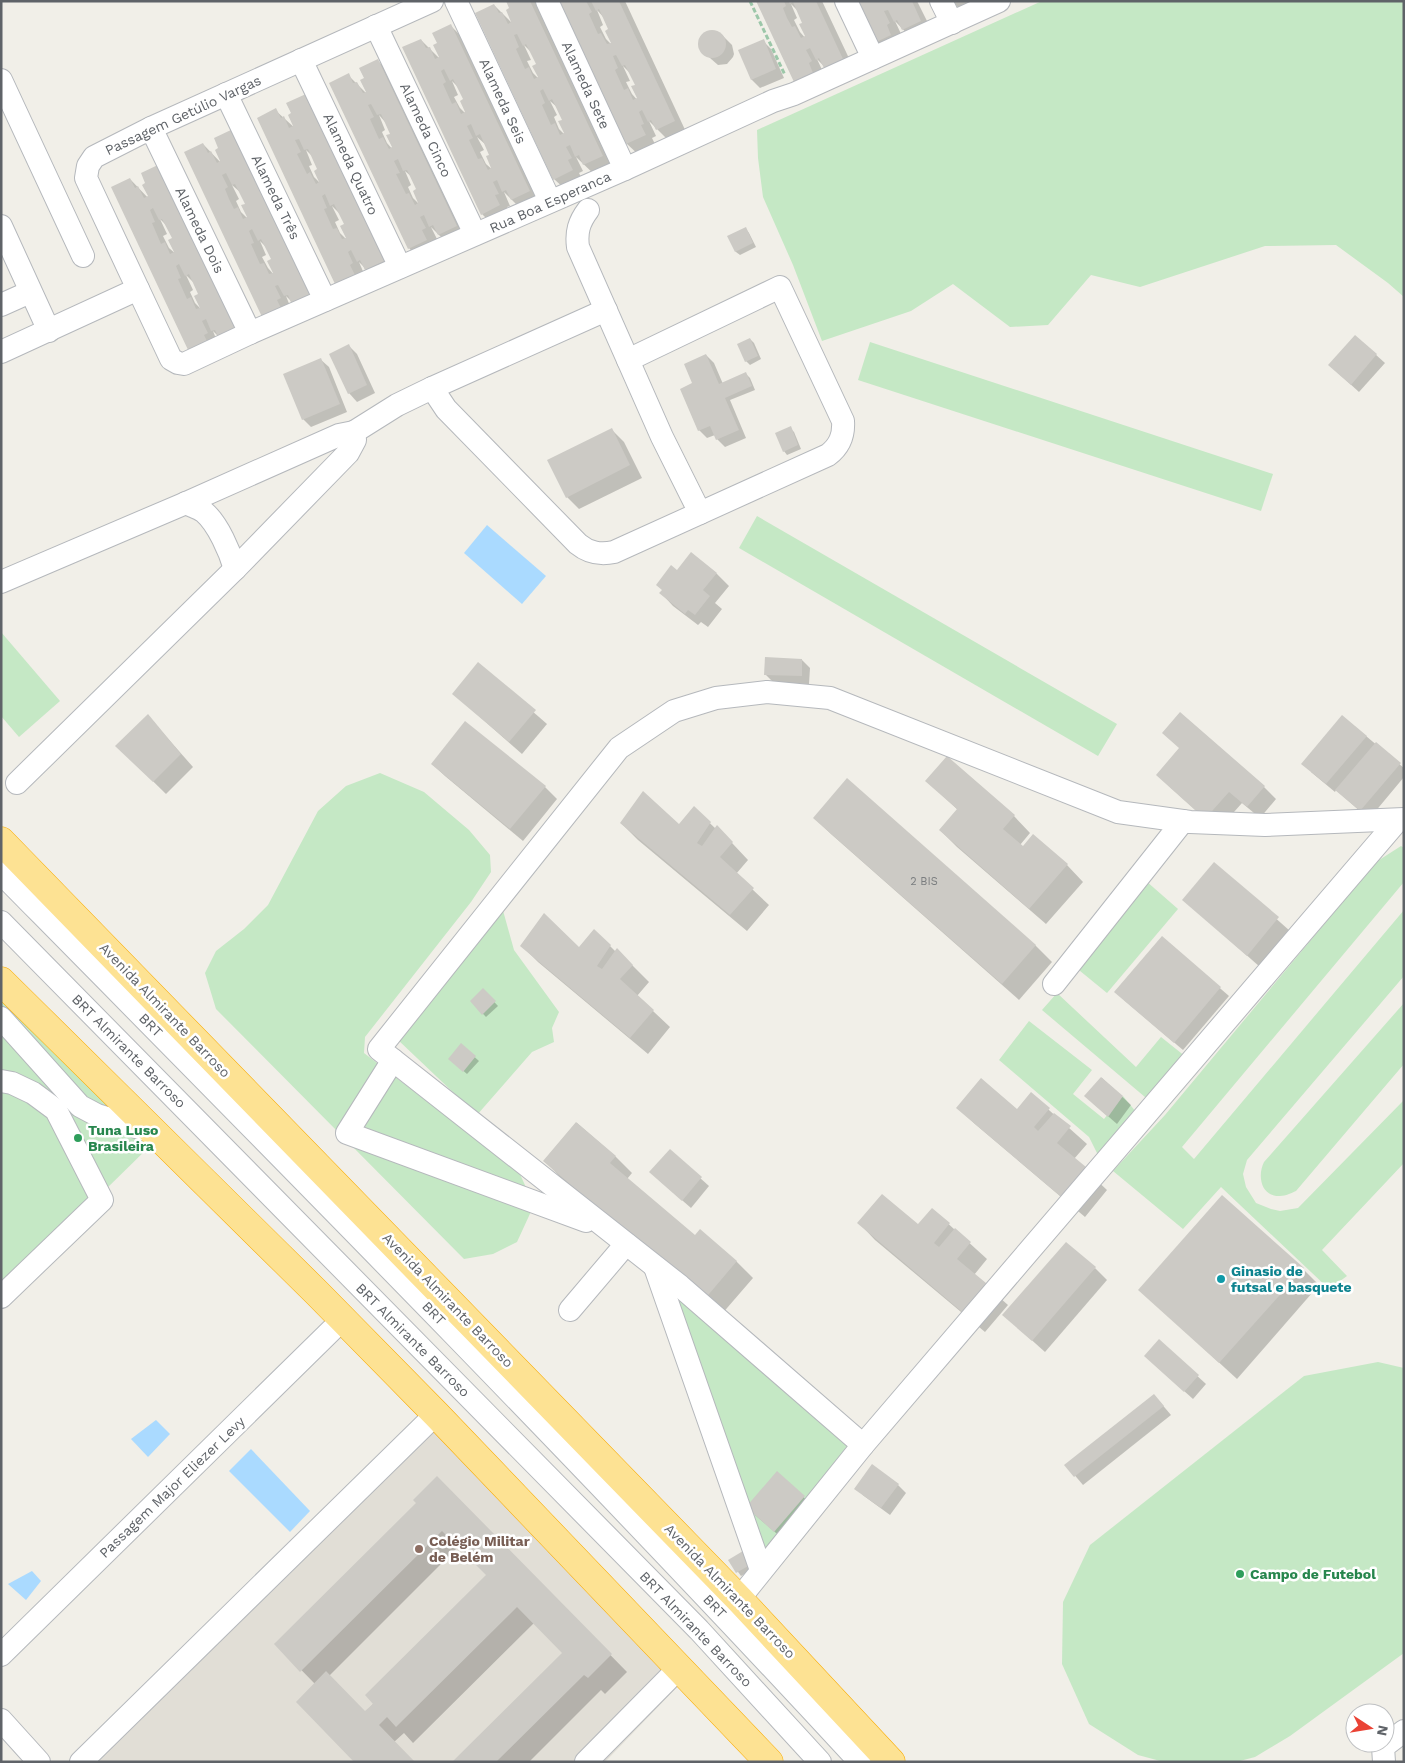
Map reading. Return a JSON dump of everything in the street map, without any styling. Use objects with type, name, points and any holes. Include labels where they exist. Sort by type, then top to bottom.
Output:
[{"type":"highway","name":"Avenida Almirante Barroso","points":[[1,841],[739,1599],[891,1762]]},
{"type":"highway","points":[[1,981],[158,1134],[343,1319],[769,1762]]},
{"type":"street","name":"Passagem Getúlio Vargas","points":[[138,290],[86,178],[88,166],[94,157],[151,128],[432,1]]},
{"type":"street","name":"Alameda Seis","points":[[456,1],[550,202]]},
{"type":"street","name":"Alameda Sete","points":[[547,1],[626,169]]},
{"type":"street","points":[[846,1],[873,58]]},
{"type":"street","points":[[941,1],[952,23]]},
{"type":"street","name":"Rua Boa Esperanca","points":[[138,290],[171,358],[178,363],[184,364],[250,333],[626,169],[999,1]]},
{"type":"street","name":"Alameda Cinco","points":[[376,26],[475,234]]},
{"type":"street","name":"Alameda Quatro","points":[[301,60],[400,267]]},
{"type":"street","points":[[1,80],[83,256]]},
{"type":"street","name":"Alameda Três","points":[[226,94],[325,300]]},
{"type":"street","name":"Alameda Dois","points":[[151,128],[250,333]]},
{"type":"street","points":[[588,210],[578,228],[578,247],[662,437],[700,513]]},
{"type":"street","points":[[1,226],[49,331]]},
{"type":"street","points":[[432,388],[446,409],[578,544],[591,552],[606,554],[828,455],[834,451],[842,438],[844,430],[843,421],[780,287],[628,360]]},
{"type":"street","points":[[1,352],[138,290]]},
{"type":"street","points":[[1,305],[30,292]]},
{"type":"street","points":[[1,582],[339,435],[354,432],[397,405],[432,388],[606,310]]},
{"type":"street","points":[[18,783],[235,569],[348,453],[355,440],[354,432]]},
{"type":"street","points":[[186,503],[204,512],[219,532],[230,551],[235,569]]},
{"type":"street","points":[[863,1445],[656,1267],[379,1049],[619,748],[674,711],[716,698],[767,692],[830,698],[1118,812],[1183,820],[1265,824],[1401,819]]},
{"type":"street","points":[[739,1599],[863,1445],[1401,819]]},
{"type":"street","points":[[1054,984],[1183,820]]},
{"type":"street","name":"BRT","points":[[1,873],[411,1289],[722,1612],[860,1762]]},
{"type":"street","name":"BRT Almirante Barroso","points":[[1,922],[698,1630],[820,1762]]},
{"type":"street","points":[[1,1018],[80,1106],[97,1115],[158,1134]]},
{"type":"street","points":[[393,1060],[347,1133],[606,1228]]},
{"type":"street","points":[[1,1081],[12,1083],[33,1093],[56,1110],[102,1200],[1,1297]]},
{"type":"street","points":[[70,1135],[80,1106]]},
{"type":"street","points":[[570,1310],[626,1244]]},
{"type":"street","points":[[656,1267],[761,1570]]},
{"type":"street","name":"Passagem Major Eliezer Levy","points":[[1,1655],[343,1319]]},
{"type":"street","points":[[81,1762],[436,1414]]},
{"type":"street","points":[[586,1762],[679,1668]]},
{"type":"street","points":[[1,1720],[39,1762]]},
{"type":"street","points":[[1384,1762],[1383,1747],[1404,1731]]},
{"type":"path","points":[[750,1],[794,94]]},
{"type":"shaded area","name":"Colégio Militar de Belém","points":[[421,1417],[680,1684],[605,1762],[74,1762]]},
{"type":"green space","points":[[1042,1],[1404,1],[1404,297],[1336,245],[1265,246],[1140,287],[1091,275],[1048,325],[1010,327],[953,284],[911,311],[822,341],[793,265],[763,197],[758,158],[757,130]]},
{"type":"green space","points":[[870,342],[1273,474],[1261,511],[858,380]]},
{"type":"green space","points":[[757,516],[1117,724],[1098,756],[739,548]]},
{"type":"green space","points":[[1,632],[60,701],[19,737],[1,716]]},
{"type":"green space","points":[[380,773],[424,792],[469,830],[490,855],[491,872],[471,902],[365,1037],[364,1053],[519,1172],[534,1205],[517,1242],[493,1254],[464,1259],[216,1009],[205,973],[216,951],[244,929],[268,905],[318,811],[346,786]]},
{"type":"green space","points":[[1401,846],[1404,848],[1404,882],[1182,1147],[1194,1159],[1404,910],[1404,976],[1247,1160],[1243,1174],[1246,1187],[1256,1203],[1280,1211],[1298,1208],[1404,1100],[1404,1163],[1322,1250],[1347,1276],[1329,1289],[1221,1187],[1183,1229],[1113,1171],[1165,1115],[1376,862]]},
{"type":"green space","points":[[1146,881],[1178,909],[1107,993],[1074,966]]},
{"type":"green space","points":[[502,907],[514,950],[559,1012],[552,1028],[554,1042],[532,1052],[477,1115],[397,1039]]},
{"type":"green space","name":"Tuna Luso Brasileira","points":[[1,980],[153,1143],[1,1292]]},
{"type":"green space","points":[[1057,993],[1136,1067],[1161,1037],[1191,1061],[1158,1108],[1042,1010]]},
{"type":"green space","points":[[1404,1003],[1404,1064],[1296,1191],[1282,1196],[1268,1193],[1262,1185],[1261,1179],[1264,1162]]},
{"type":"green space","points":[[1029,1021],[1092,1070],[1073,1094],[1104,1119],[1123,1096],[1136,1112],[1100,1159],[1089,1137],[999,1060]]},
{"type":"green space","points":[[664,1279],[854,1447],[765,1553]]},
{"type":"green space","name":"Campo de Futebol","points":[[1378,1362],[1404,1368],[1404,1653],[1290,1736],[1255,1757],[1236,1762],[1164,1762],[1138,1755],[1089,1724],[1062,1664],[1063,1602],[1090,1545],[1304,1376]]},
{"type":"water","points":[[487,525],[546,576],[522,604],[464,553]]},
{"type":"water","points":[[156,1420],[170,1434],[148,1457],[131,1439]]},
{"type":"water","points":[[251,1449],[310,1511],[290,1532],[229,1471]]},
{"type":"water","points":[[32,1571],[41,1581],[26,1600],[8,1584]]},
{"type":"building","points":[[506,1],[530,1],[603,156],[583,165],[579,155],[575,157],[570,145],[566,147],[572,158],[568,160],[573,170],[553,180],[475,13],[494,4],[499,13],[502,12],[508,24],[511,22],[506,10],[509,8]],"holes":[[[517,34],[523,46],[526,44],[536,64],[532,66],[538,77],[534,79],[529,67],[525,69],[516,49],[519,47],[514,35]],[[543,89],[549,101],[552,99],[562,120],[558,121],[564,133],[560,135],[555,123],[551,125],[542,105],[545,103],[540,91]]]},
{"type":"building","points":[[559,1],[586,1],[592,12],[589,14],[598,34],[601,33],[607,44],[611,43],[605,31],[608,29],[599,9],[596,11],[591,1],[619,1],[675,121],[656,130],[651,120],[648,122],[642,110],[639,112],[644,124],[641,125],[646,135],[626,144]],"holes":[[[616,55],[622,66],[625,65],[635,85],[631,86],[637,98],[633,100],[628,88],[624,90],[615,70],[618,68],[613,56]]]},
{"type":"building","points":[[756,1],[784,1],[786,6],[783,8],[787,18],[792,27],[795,26],[801,38],[805,36],[799,24],[802,23],[793,2],[790,4],[788,1],[816,1],[843,59],[824,68],[819,58],[816,60],[810,48],[806,50],[812,61],[809,63],[813,73],[794,82]]},
{"type":"building","points":[[852,1],[912,1],[921,21],[902,30],[897,20],[894,22],[888,10],[884,11],[890,23],[887,25],[891,35],[872,44]]},
{"type":"building","points":[[451,24],[530,191],[511,200],[506,190],[502,192],[497,180],[493,182],[499,194],[495,195],[500,205],[481,215],[402,47],[421,39],[426,48],[430,47],[435,59],[439,57],[433,45],[437,43],[432,33]],"holes":[[[444,69],[450,81],[453,79],[463,99],[460,101],[465,112],[461,114],[456,102],[452,104],[443,84],[446,82],[441,71]],[[471,124],[476,136],[480,134],[489,155],[486,156],[491,168],[488,170],[482,158],[478,159],[469,140],[473,138],[467,126]]]},
{"type":"building","points":[[712,30],[722,34],[726,44],[722,54],[712,58],[702,54],[698,44],[702,34]]},
{"type":"building","points":[[764,39],[776,69],[751,80],[738,50]]},
{"type":"building","points":[[378,59],[457,226],[438,235],[433,225],[429,227],[424,215],[420,217],[426,228],[422,230],[427,240],[408,249],[329,83],[349,73],[353,83],[357,82],[363,93],[366,92],[360,80],[364,78],[359,68]],"holes":[[[371,104],[377,115],[381,114],[390,134],[386,135],[392,147],[389,149],[383,137],[379,139],[370,119],[374,117],[368,105]],[[398,159],[403,171],[407,170],[416,189],[413,191],[418,203],[415,205],[409,193],[406,194],[396,174],[400,173],[394,161]]]},
{"type":"building","points":[[306,94],[384,261],[365,270],[360,260],[357,262],[351,250],[348,252],[353,263],[350,265],[355,275],[335,284],[257,118],[276,108],[281,118],[284,116],[289,128],[293,126],[288,115],[291,113],[286,103]],"holes":[[[299,139],[304,150],[308,149],[317,169],[314,171],[319,182],[316,184],[310,172],[307,174],[297,154],[301,152],[295,140]],[[325,194],[330,206],[334,204],[344,224],[340,226],[346,238],[342,239],[337,228],[333,229],[324,209],[327,208],[322,196]]]},
{"type":"building","points":[[233,129],[311,296],[292,305],[288,295],[284,296],[278,285],[275,286],[281,298],[277,300],[282,310],[263,319],[184,152],[203,143],[208,153],[211,151],[217,163],[220,161],[215,150],[218,148],[214,138]],"holes":[[[226,173],[232,185],[235,184],[245,204],[241,205],[247,217],[243,219],[238,207],[234,209],[225,189],[228,187],[222,175]],[[252,229],[258,241],[261,239],[271,259],[267,261],[273,273],[269,274],[264,263],[260,264],[251,244],[254,243],[249,231]]]},
{"type":"building","points":[[160,164],[239,331],[219,339],[215,330],[211,331],[206,319],[202,321],[208,333],[204,335],[209,345],[190,354],[111,187],[130,178],[135,188],[138,186],[144,198],[148,196],[142,185],[145,183],[141,173]],"holes":[[[153,208],[159,220],[162,219],[172,238],[168,240],[174,252],[170,254],[165,242],[161,244],[152,223],[155,222],[150,210]],[[179,264],[185,276],[189,274],[198,294],[194,296],[200,308],[196,309],[191,297],[187,299],[178,279],[181,278],[176,266]]]},
{"type":"building","points":[[746,227],[753,243],[735,252],[727,236]]},
{"type":"building","points":[[1355,335],[1377,354],[1351,385],[1328,365]]},
{"type":"building","points":[[750,338],[758,356],[745,362],[737,344]]},
{"type":"building","points":[[349,344],[367,385],[348,394],[329,354]]},
{"type":"building","points":[[706,354],[719,384],[746,372],[752,386],[725,398],[739,430],[716,440],[710,426],[698,431],[680,389],[692,383],[684,364]]},
{"type":"building","points":[[321,358],[340,404],[302,420],[283,374]]},
{"type":"building","points":[[791,426],[798,445],[783,452],[775,433]]},
{"type":"building","points":[[612,428],[630,465],[566,498],[547,460]]},
{"type":"building","points":[[691,552],[717,573],[703,590],[710,596],[695,615],[688,610],[685,614],[659,593],[662,590],[656,585],[671,565],[677,570]]},
{"type":"building","points":[[765,657],[802,659],[802,676],[764,675]]},
{"type":"building","points":[[478,662],[536,710],[509,742],[452,694]]},
{"type":"building","points":[[1180,712],[1265,786],[1247,807],[1229,792],[1205,819],[1156,775],[1179,748],[1162,733]]},
{"type":"building","points":[[148,714],[181,754],[153,782],[115,746]]},
{"type":"building","points":[[1342,715],[1367,736],[1326,784],[1301,764]]},
{"type":"building","points":[[465,721],[546,786],[510,829],[431,764]]},
{"type":"building","points":[[1376,742],[1401,763],[1360,811],[1335,790]]},
{"type":"building","points":[[947,756],[1015,815],[1003,829],[1023,846],[1033,834],[1068,864],[1029,909],[939,830],[957,809],[925,781]]},
{"type":"building","points":[[847,778],[1036,945],[1002,984],[813,818]]},
{"type":"building","points":[[643,791],[679,824],[694,806],[711,822],[697,843],[702,846],[717,825],[733,842],[720,857],[754,888],[730,915],[620,823]]},
{"type":"building","points":[[1214,862],[1279,917],[1247,956],[1182,900]]},
{"type":"building","points":[[544,913],[579,947],[594,929],[611,945],[597,966],[602,969],[617,948],[633,965],[620,979],[654,1010],[630,1038],[520,946]]},
{"type":"building","points":[[1162,936],[1221,987],[1174,1043],[1114,992]]},
{"type":"building","points":[[483,988],[496,1001],[482,1015],[470,1001]]},
{"type":"building","points":[[461,1043],[476,1056],[463,1072],[448,1059]]},
{"type":"building","points":[[1101,1077],[1123,1096],[1108,1117],[1084,1096]]},
{"type":"building","points":[[981,1078],[1017,1109],[1031,1092],[1050,1108],[1034,1127],[1038,1131],[1054,1113],[1071,1126],[1057,1143],[1092,1172],[1067,1202],[956,1108]]},
{"type":"building","points":[[576,1122],[616,1156],[610,1163],[695,1235],[700,1229],[737,1261],[704,1300],[543,1161]]},
{"type":"building","points":[[670,1149],[702,1177],[682,1201],[649,1172]]},
{"type":"building","points":[[882,1194],[918,1224],[932,1208],[950,1223],[934,1243],[939,1247],[955,1228],[971,1242],[957,1259],[992,1288],[968,1317],[857,1223]]},
{"type":"building","name":"Ginasio de futsal e basquete","points":[[1222,1195],[1304,1268],[1219,1363],[1138,1290]]},
{"type":"building","points":[[1066,1242],[1096,1267],[1032,1341],[1002,1315]]},
{"type":"building","points":[[1159,1339],[1199,1375],[1184,1392],[1144,1356]]},
{"type":"building","points":[[1154,1394],[1164,1406],[1074,1477],[1064,1465]]},
{"type":"building","points":[[872,1464],[899,1484],[881,1508],[854,1489]]},
{"type":"building","points":[[777,1471],[805,1496],[774,1532],[746,1507]]},
{"type":"building","points":[[437,1476],[612,1654],[588,1678],[584,1675],[496,1762],[452,1762],[562,1653],[517,1607],[396,1727],[387,1717],[379,1725],[415,1762],[354,1762],[296,1702],[326,1671],[365,1711],[373,1704],[365,1695],[486,1575],[442,1531],[300,1672],[274,1644],[416,1503],[413,1500]]},
{"type":"building","points":[[743,1551],[750,1565],[736,1573],[728,1560]]},
{"type":"place","name":"Tuna Luso Brasileira","points":[[78,1138]]},
{"type":"place","name":"Ginasio de futsal e basquete","points":[[1221,1279]]},
{"type":"place","name":"Colégio Militar de Belém","points":[[419,1549]]},
{"type":"place","name":"Campo de Futebol","points":[[1240,1574]]}]
